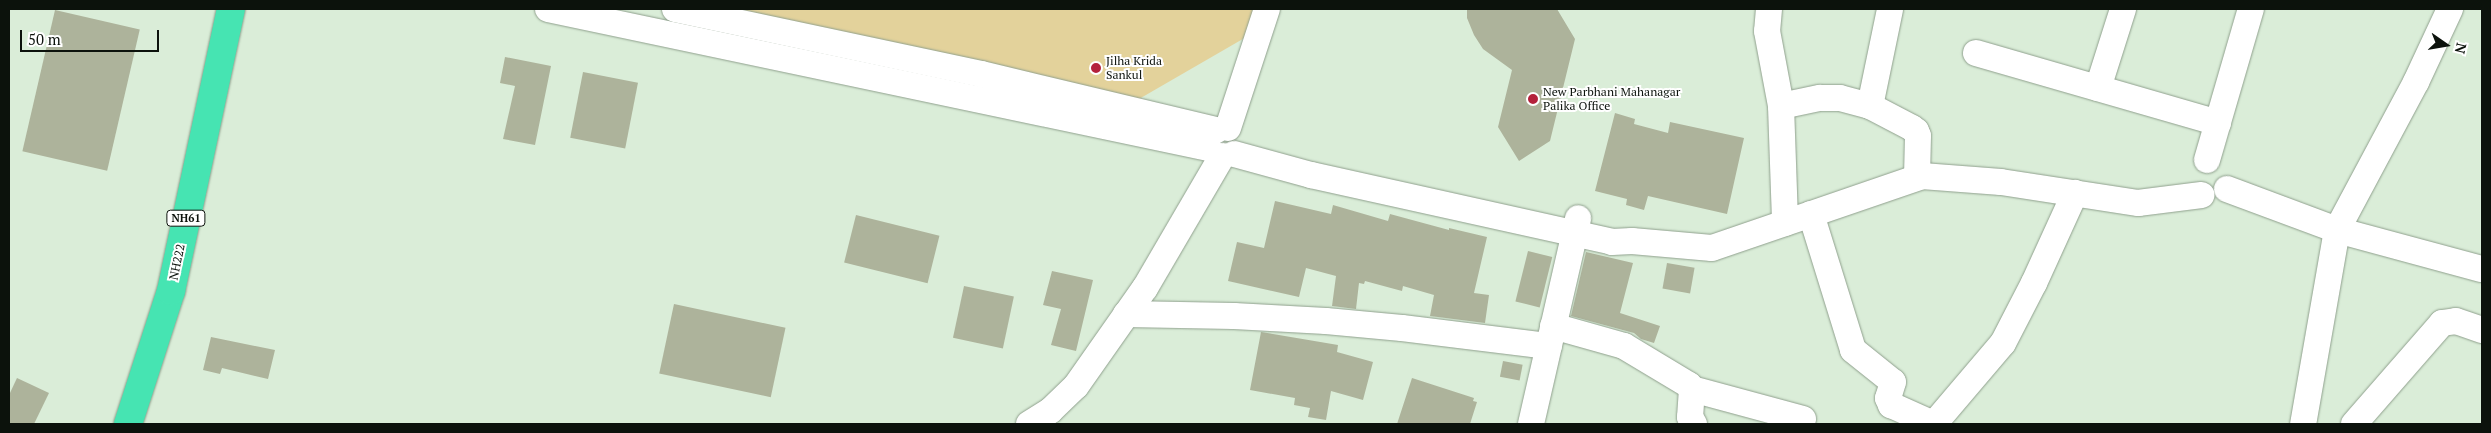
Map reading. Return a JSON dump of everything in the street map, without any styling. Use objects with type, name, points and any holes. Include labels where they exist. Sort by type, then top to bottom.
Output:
[{"type":"highway","name":"NH222","points":[[128,424],[171,291],[231,9]]},
{"type":"street","points":[[548,9],[648,19],[1225,143],[1576,226],[1613,228],[1632,240],[1712,248],[1922,176],[2001,182],[2138,203],[2201,195],[2215,197],[2227,189],[2230,175],[2226,168],[2214,160],[2200,163],[2192,176],[2196,190],[2201,195]]},
{"type":"street","points":[[674,9],[982,74],[1225,143]]},
{"type":"street","points":[[1029,424],[1050,410],[1076,386],[1145,288],[1225,143],[1267,9]]},
{"type":"street","points":[[1769,9],[1767,31],[1781,106],[1785,223]]},
{"type":"street","points":[[1870,106],[1890,9]]},
{"type":"street","points":[[2098,88],[2124,9]]},
{"type":"street","points":[[2207,160],[2251,9]]},
{"type":"street","points":[[2303,424],[2337,230],[2416,82],[2450,9]]},
{"type":"street","points":[[1976,53],[2218,122]]},
{"type":"street","points":[[1781,106],[1830,96],[1870,106],[1916,131],[1917,177]]},
{"type":"street","points":[[2227,189],[2337,230],[2482,269]]},
{"type":"street","points":[[1811,214],[1853,350],[1893,382],[1888,398],[1891,405],[1933,424],[2002,343],[2034,283],[2075,193]]},
{"type":"street","points":[[1531,424],[1576,226]]},
{"type":"street","points":[[1126,314],[1234,316],[1326,321],[1551,336],[1624,346],[1689,385],[1692,389],[1804,420]]},
{"type":"street","points":[[2354,424],[2442,323],[2456,321],[2482,330]]},
{"type":"street","points":[[1692,389],[1690,412],[1694,424]]},
{"type":"shaded area","name":"Jilha Krida Sankul","points":[[738,9],[1254,9],[1248,36],[1139,99]]},
{"type":"building","name":"New Parbhani Mahanagar Palika Office","points":[[1467,9],[1557,9],[1575,39],[1550,141],[1519,161],[1498,127],[1512,70],[1483,49],[1474,35],[1467,18]]},
{"type":"building","points":[[55,10],[140,30],[107,171],[22,151]]},
{"type":"building","points":[[505,57],[551,66],[535,145],[503,139],[515,86],[500,83]]},
{"type":"building","points":[[583,72],[638,83],[625,148],[570,138]]},
{"type":"building","points":[[1615,113],[1635,119],[1634,124],[1668,133],[1670,122],[1744,138],[1727,214],[1648,196],[1644,210],[1626,205],[1627,199],[1595,191]]},
{"type":"building","points":[[1275,201],[1331,214],[1333,205],[1388,221],[1390,214],[1449,230],[1449,228],[1487,237],[1474,293],[1489,295],[1485,323],[1430,316],[1434,295],[1403,286],[1402,291],[1365,281],[1364,284],[1359,283],[1356,309],[1332,306],[1336,276],[1306,268],[1299,297],[1228,281],[1237,242],[1264,248]]},
{"type":"building","points":[[856,215],[939,236],[928,283],[844,263]]},
{"type":"building","points":[[1528,251],[1552,257],[1540,308],[1515,301]]},
{"type":"building","points":[[1586,252],[1633,263],[1620,313],[1660,326],[1654,343],[1641,339],[1634,333],[1571,316]]},
{"type":"building","points":[[1667,263],[1695,268],[1690,293],[1662,289]]},
{"type":"building","points":[[1052,271],[1093,280],[1076,351],[1051,345],[1061,309],[1043,305]]},
{"type":"building","points":[[964,286],[1014,297],[1003,348],[953,338]]},
{"type":"building","points":[[674,304],[786,328],[771,397],[659,373]]},
{"type":"building","points":[[1261,332],[1338,345],[1337,352],[1373,362],[1363,400],[1331,391],[1326,420],[1308,417],[1310,408],[1294,405],[1295,398],[1250,390]]},
{"type":"building","points":[[211,337],[275,350],[268,379],[222,368],[220,374],[203,370]]},
{"type":"building","points":[[1503,361],[1523,365],[1520,381],[1500,377]]},
{"type":"building","points":[[17,378],[49,393],[34,424],[9,424],[9,395]]},
{"type":"building","points":[[1412,378],[1474,398],[1473,401],[1477,402],[1470,424],[1397,424]]},
{"type":"place","name":"Jilha Krida Sankul","points":[[1096,68]]},
{"type":"place","name":"New Parbhani Mahanagar Palika Office","points":[[1533,99]]}]
